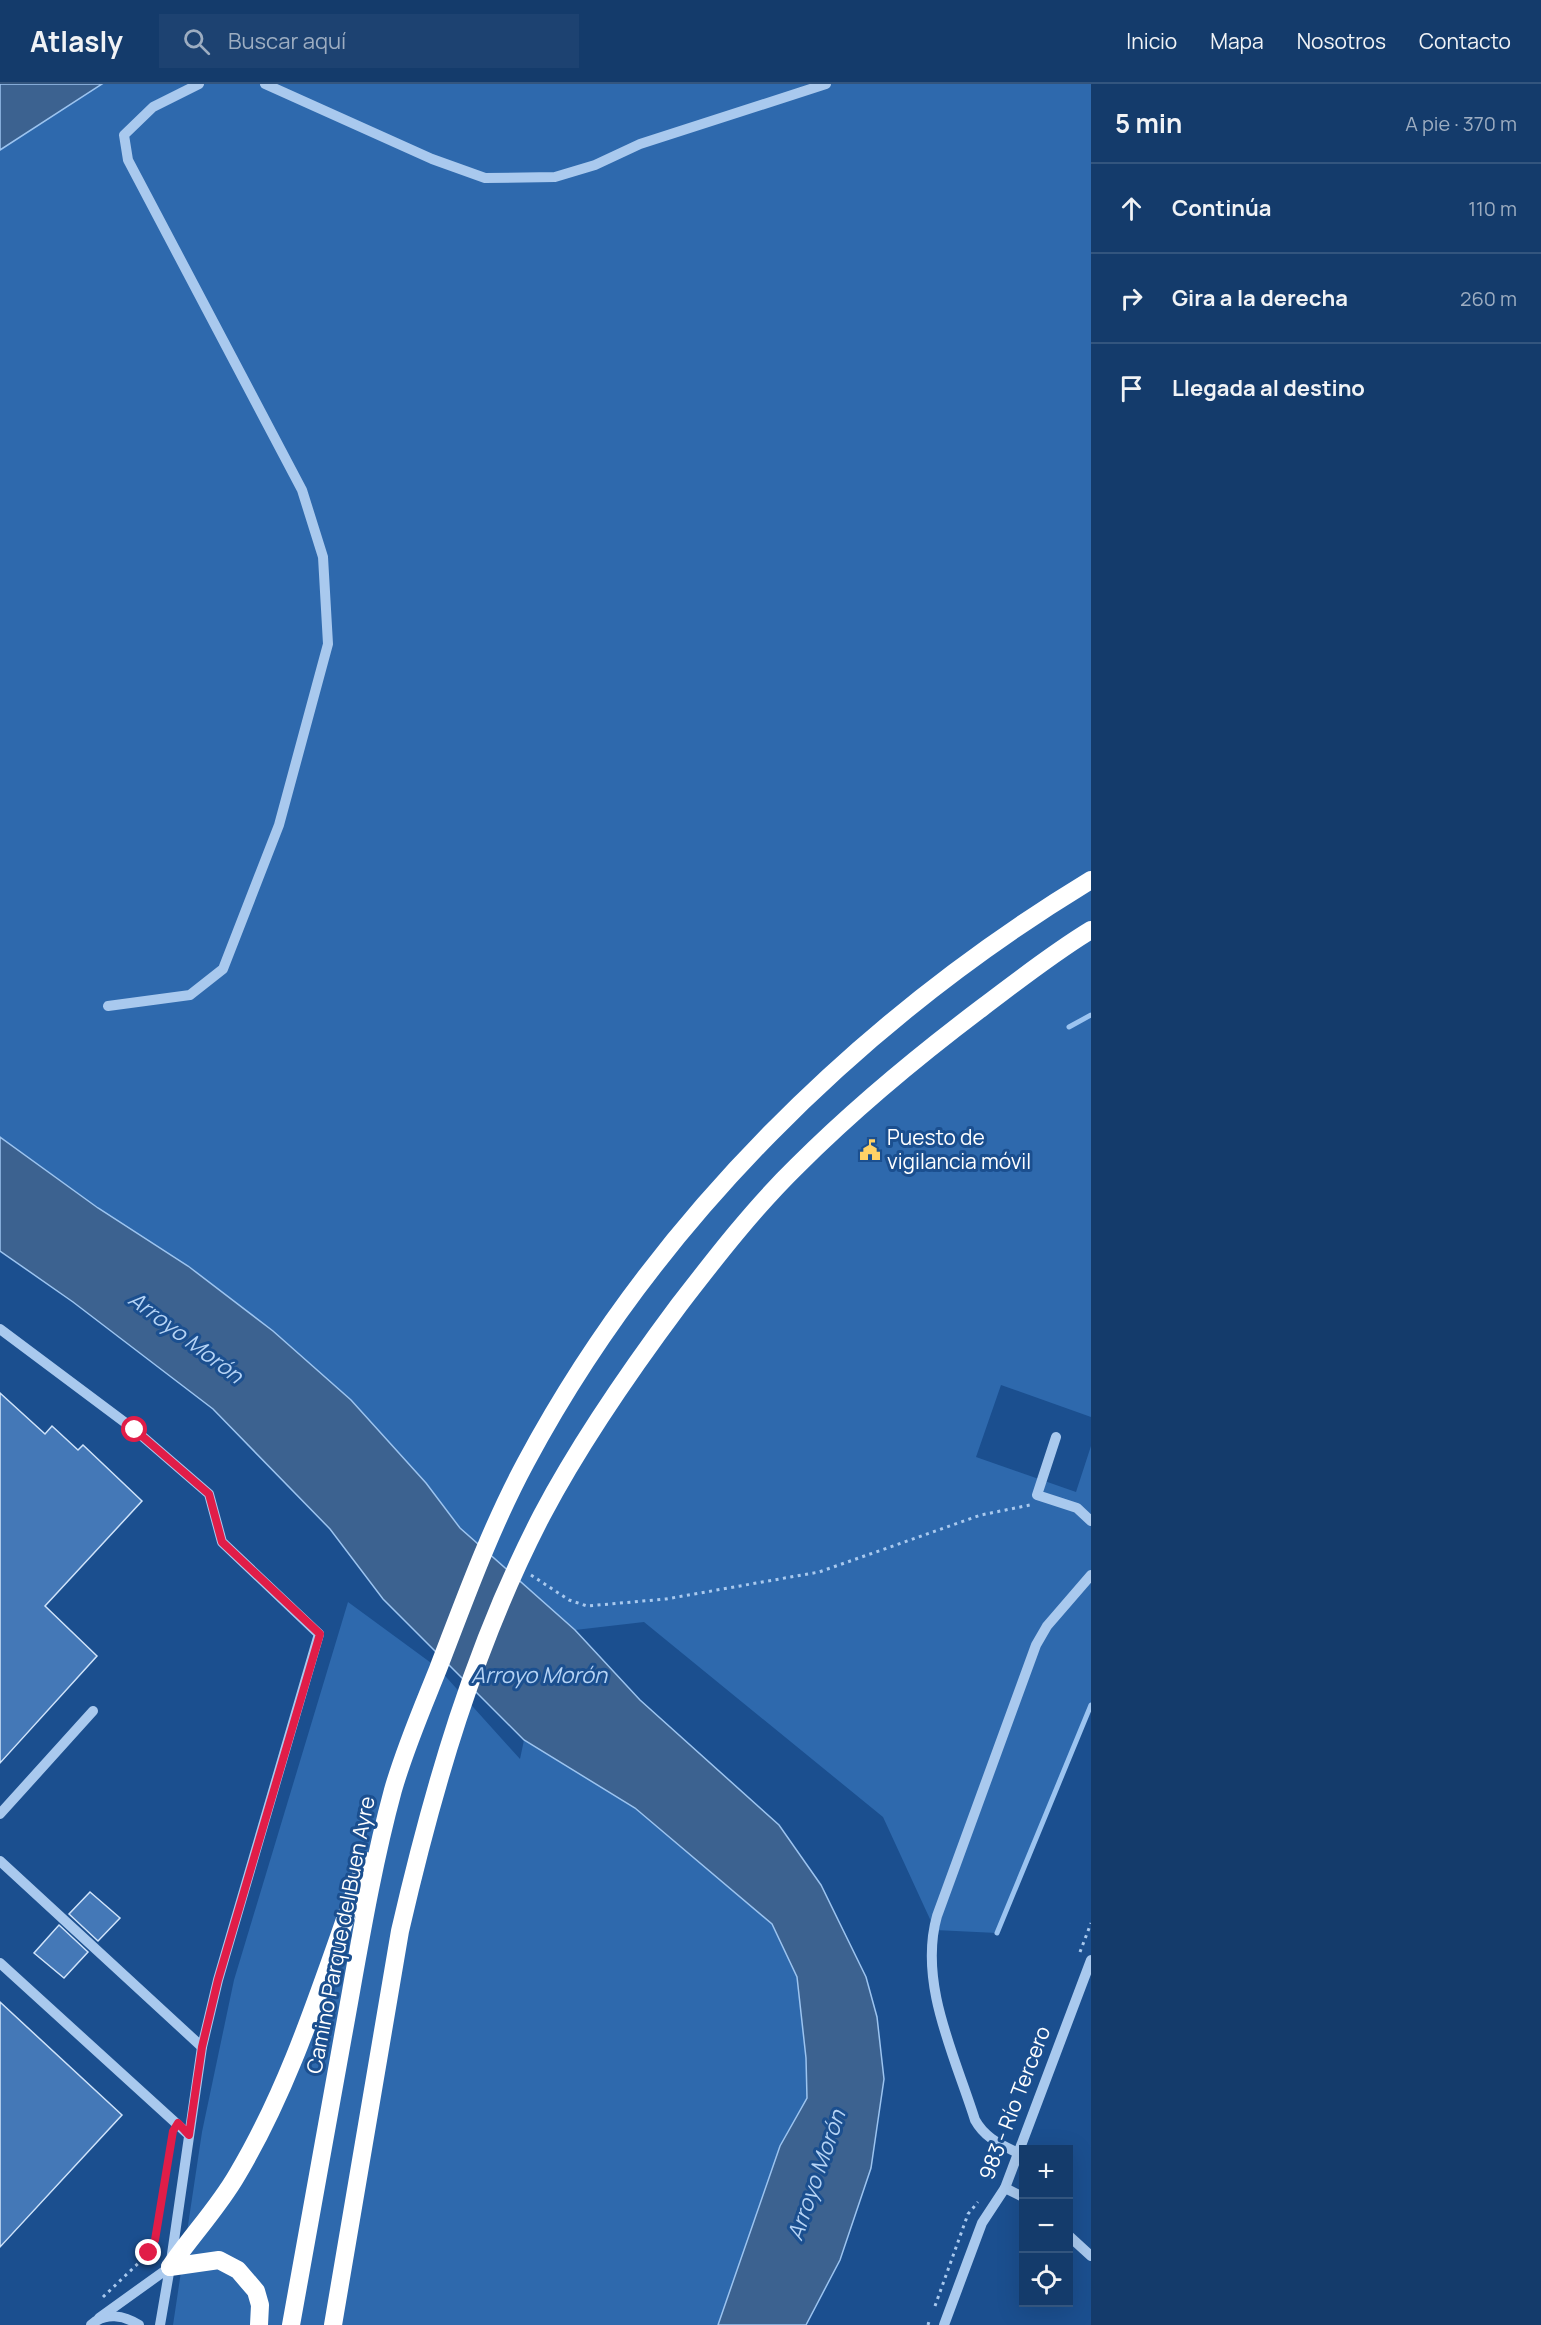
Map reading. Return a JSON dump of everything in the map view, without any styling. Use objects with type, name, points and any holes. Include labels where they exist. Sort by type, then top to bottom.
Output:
[{"type":"highway","name":"Camino Parque del Buen Ayre","points":[[291,2325],[368,1896],[393,1790],[415,1723],[486,1544],[526,1463],[578,1375],[670,1246],[764,1140],[840,1066],[931,991],[1033,915],[1091,880]]},
{"type":"highway","points":[[333,2325],[400,1931],[441,1766],[488,1637],[542,1516],[583,1444],[649,1345],[719,1252],[795,1167],[926,1050],[1056,952],[1091,930]]},
{"type":"highway","points":[[170,2267],[238,2174],[274,2103],[308,2021],[393,1790]]},
{"type":"highway","points":[[170,2267],[219,2260],[238,2270],[256,2291],[260,2305],[259,2325]]},
{"type":"street","points":[[108,1006],[190,995],[223,969],[279,825],[328,644],[323,557],[302,490],[128,160],[124,135],[153,107],[199,84]]},
{"type":"street","points":[[265,84],[432,159],[485,178],[555,177],[595,165],[639,144],[826,84]]},
{"type":"street","points":[[0,1329],[135,1430],[209,1494],[222,1542],[320,1634],[218,1980],[202,2047],[160,2325]]},
{"type":"street","points":[[1056,1437],[1037,1495],[1077,1508],[1091,1521]]},
{"type":"street","points":[[1018,2153],[993,2141],[981,2131],[975,2120],[939,2007],[931,1969],[931,1944],[937,1916],[1036,1645],[1047,1626],[1091,1575]]},
{"type":"street","points":[[0,1814],[93,1711]]},
{"type":"street","points":[[0,1862],[202,2047]]},
{"type":"street","name":"983 - Río Tercero","points":[[944,2325],[982,2223],[1005,2188],[1091,1960]]},
{"type":"street","points":[[0,1963],[189,2135]]},
{"type":"street","points":[[1005,2188],[1019,2196]]},
{"type":"street","points":[[1073,2240],[1091,2256]]},
{"type":"street","points":[[95,2321],[170,2267]]},
{"type":"street","points":[[95,2321],[126,2316],[139,2325]]},
{"type":"path","points":[[516,1572],[543,1582],[569,1600],[587,1606],[666,1599],[819,1572],[981,1515],[1059,1501]]},
{"type":"path","points":[[1078,1955],[1091,1923]]},
{"type":"path","points":[[101,2299],[149,2253],[155,2240],[173,2131],[178,2123]]},
{"type":"path","points":[[928,2325],[968,2214],[979,2200]]},
{"type":"shaded area","points":[[102,84],[1091,84],[1091,1417],[1001,1385],[976,1457],[1076,1492],[1091,1446],[1091,1705],[997,1933],[935,1930],[883,1817],[644,1622],[575,1630],[460,1528],[426,1483],[351,1400],[273,1331],[188,1266],[98,1208],[0,1137],[0,150]]},
{"type":"shaded area","points":[[348,1602],[438,1668],[520,1759],[524,1740],[635,1808],[772,1924],[797,1977],[806,2058],[807,2098],[780,2146],[718,2325],[173,2325],[202,2132],[234,1980]]},
{"type":"water","points":[[0,84],[102,84],[0,150]]},
{"type":"water","name":"Arroyo Morón","points":[[0,1137],[98,1208],[188,1266],[273,1331],[351,1400],[426,1483],[460,1528],[575,1630],[640,1700],[779,1825],[821,1885],[866,1977],[877,2017],[884,2079],[871,2168],[840,2260],[806,2325],[718,2325],[780,2146],[807,2098],[806,2058],[797,1977],[772,1924],[635,1808],[524,1740],[383,1599],[330,1529],[213,1409],[73,1302],[0,1251]]},
{"type":"building","points":[[0,1393],[45,1434],[52,1426],[78,1450],[83,1445],[142,1501],[45,1606],[97,1656],[0,1763]]},
{"type":"building","points":[[90,1892],[120,1918],[98,1941],[69,1914]]},
{"type":"building","points":[[59,1925],[88,1952],[64,1978],[34,1953]]},
{"type":"building","points":[[0,2002],[122,2115],[0,2247]]},
{"type":"waterway","points":[[1069,1027],[1091,1015]]},
{"type":"waterway","points":[[997,1933],[1091,1705]]},
{"type":"place","name":"Puesto de vigilancia móvil","points":[[870,1150]]},
{"type":"route","points":[[135,1430],[209,1494],[222,1542],[320,1634],[218,1980],[202,2047],[189,2135],[178,2123],[173,2131],[155,2240],[149,2253]]}]
